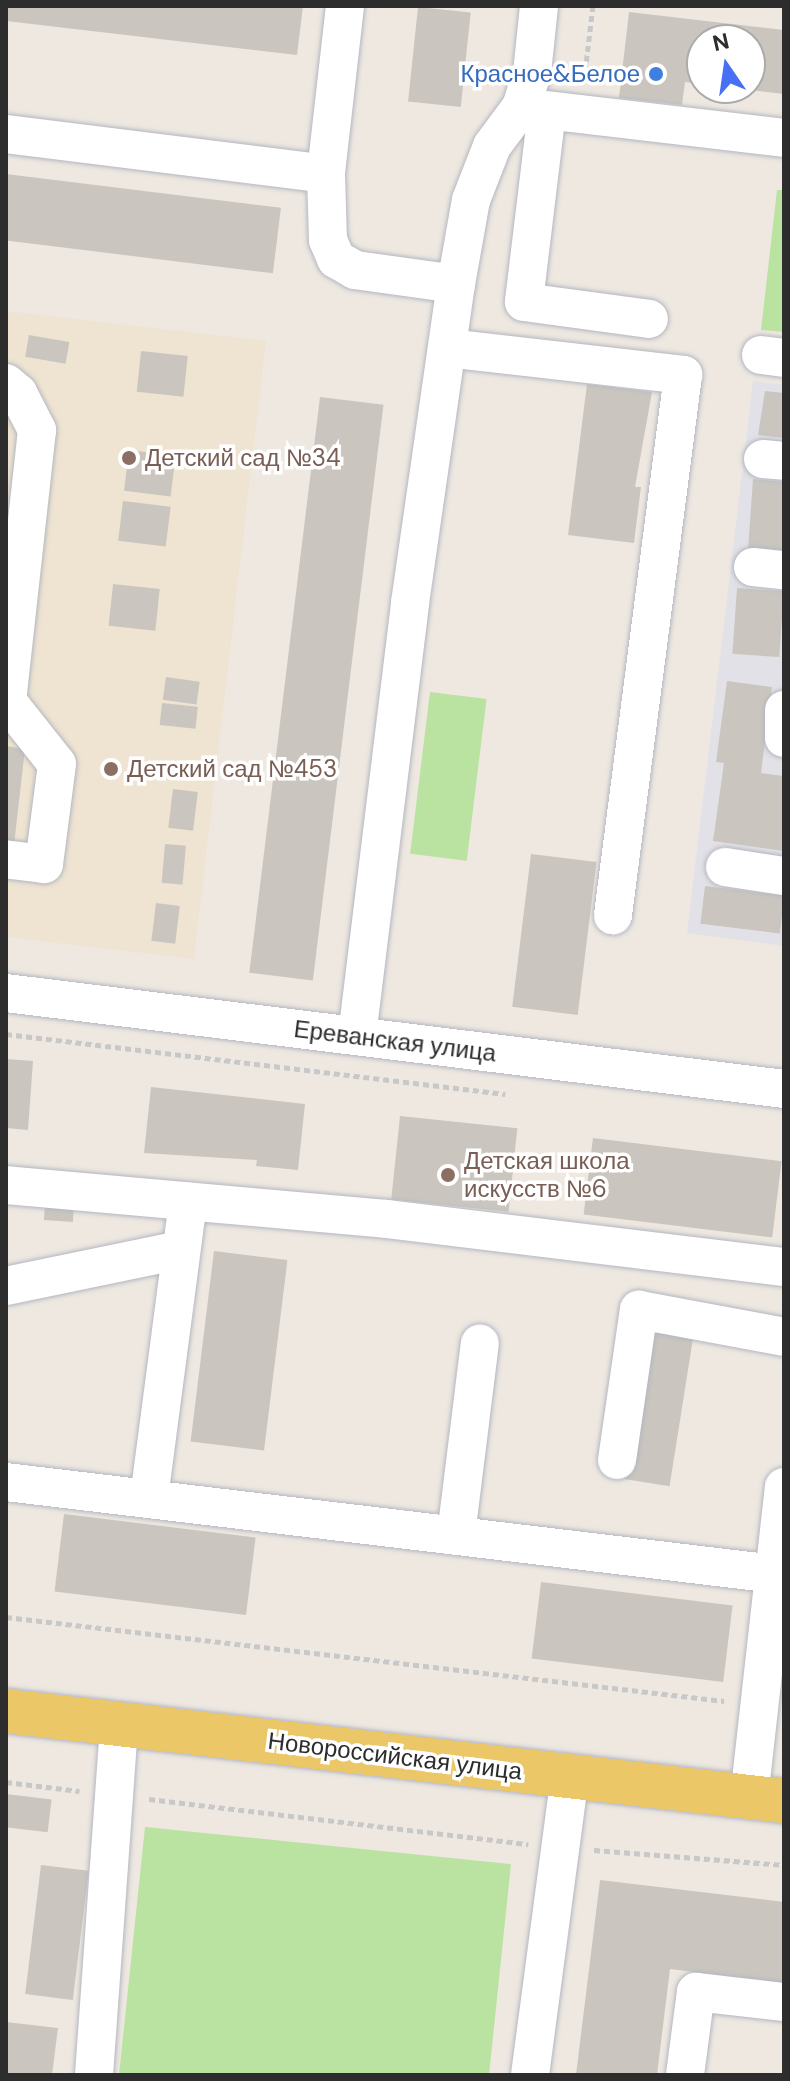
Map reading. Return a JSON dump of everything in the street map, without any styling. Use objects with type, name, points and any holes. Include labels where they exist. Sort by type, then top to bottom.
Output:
[{"type":"main road","name":"Новороссийская улица","points":[[6,1711],[766,1800]]},
{"type":"street","points":[[345,6],[326,174],[328,240],[336,259],[355,270],[456,284]]},
{"type":"street","points":[[539,6],[532,73],[549,111],[524,302],[649,319]]},
{"type":"street","points":[[357,1036],[410,603],[456,284],[471,200],[492,146],[549,111],[784,138]]},
{"type":"street","points":[[6,134],[326,174]]},
{"type":"street","points":[[447,348],[683,375],[613,915]]},
{"type":"street","points":[[6,383],[18,393],[37,430],[7,701],[57,764],[44,864],[6,859]]},
{"type":"street","points":[[784,710],[784,738]]},
{"type":"street","points":[[725,867],[784,876]]},
{"type":"street","name":"Ереванская улица","points":[[6,993],[784,1089]]},
{"type":"street","points":[[6,1185],[386,1219],[784,1267]]},
{"type":"street","points":[[149,1498],[188,1202]]},
{"type":"street","points":[[6,1286],[180,1250]]},
{"type":"street","points":[[617,1460],[639,1310],[784,1337]]},
{"type":"street","points":[[456,1535],[480,1343]]},
{"type":"street","points":[[6,1482],[778,1574]]},
{"type":"street","points":[[766,1800],[757,1705],[778,1574],[784,1487]]},
{"type":"street","points":[[94,2075],[111,1794],[119,1724]]},
{"type":"street","points":[[530,2075],[570,1776]]},
{"type":"street","points":[[685,2075],[696,1992],[784,2002]]},
{"type":"path","points":[[549,111],[593,6]]},
{"type":"path","points":[[6,1034],[514,1095]]},
{"type":"path","points":[[6,1617],[757,1705]]},
{"type":"path","points":[[6,1782],[560,1847],[784,1865]]},
{"type":"shaded area","points":[[6,311],[266,341],[194,959],[6,937]]},
{"type":"shaded area","points":[[753,381],[784,385],[784,946],[687,933]]},
{"type":"green space","points":[[777,190],[784,190],[784,332],[761,330]]},
{"type":"green space","points":[[430,692],[487,699],[467,861],[410,854]]},
{"type":"green space","points":[[145,1827],[511,1864],[489,2075],[119,2075]]},
{"type":"building","points":[[6,6],[303,6],[297,55],[6,21]]},
{"type":"building","points":[[418,7],[471,13],[461,107],[408,101]]},
{"type":"building","points":[[629,12],[732,24],[686,24],[686,82],[682,105],[619,98]]},
{"type":"building","points":[[766,28],[784,30],[784,94],[766,92]]},
{"type":"building","points":[[6,174],[281,208],[273,273],[6,240]]},
{"type":"building","points":[[29,335],[69,342],[66,364],[25,357]]},
{"type":"building","points":[[141,351],[188,356],[183,397],[137,392]]},
{"type":"building","points":[[587,384],[652,392],[635,487],[641,487],[634,543],[568,535]]},
{"type":"building","points":[[765,391],[784,393],[784,438],[758,435]]},
{"type":"building","points":[[320,397],[384,405],[313,980],[249,973]]},
{"type":"building","points":[[129,450],[176,456],[171,496],[124,491]]},
{"type":"building","points":[[753,479],[784,482],[784,553],[748,550]]},
{"type":"building","points":[[123,501],[171,507],[166,547],[118,541]]},
{"type":"building","points":[[113,584],[160,589],[155,631],[109,626]]},
{"type":"building","points":[[737,588],[784,591],[779,657],[732,654]]},
{"type":"building","points":[[166,677],[200,682],[196,705],[163,700]]},
{"type":"building","points":[[727,681],[772,687],[761,773],[784,776],[784,851],[713,841],[724,763],[716,762]]},
{"type":"building","points":[[162,703],[198,707],[196,729],[160,725]]},
{"type":"building","points":[[6,746],[25,749],[14,845],[6,844]]},
{"type":"building","points":[[173,789],[198,792],[193,831],[168,828]]},
{"type":"building","points":[[165,844],[186,846],[183,885],[162,883]]},
{"type":"building","points":[[531,854],[597,862],[578,1015],[512,1007]]},
{"type":"building","points":[[705,886],[784,896],[780,933],[700,924]]},
{"type":"building","points":[[156,903],[180,906],[175,944],[151,941]]},
{"type":"building","points":[[6,1059],[33,1061],[28,1130],[6,1128]]},
{"type":"building","points":[[151,1087],[305,1104],[298,1170],[256,1166],[257,1160],[144,1153]]},
{"type":"building","points":[[400,1116],[517,1128],[509,1212],[391,1200]]},
{"type":"building","points":[[593,1138],[782,1161],[772,1238],[584,1214]]},
{"type":"building","points":[[45,1204],[74,1206],[73,1222],[44,1220]]},
{"type":"building","points":[[214,1251],[287,1260],[264,1451],[191,1442]]},
{"type":"building","points":[[649,1322],[694,1329],[670,1486],[624,1479]]},
{"type":"building","points":[[64,1514],[256,1538],[246,1615],[54,1591]]},
{"type":"building","points":[[541,1582],[733,1606],[723,1682],[532,1658]]},
{"type":"building","points":[[6,1794],[52,1800],[48,1832],[6,1827]]},
{"type":"building","points":[[41,1865],[89,1871],[73,2000],[25,1994]]},
{"type":"building","points":[[600,1880],[784,1902],[784,1983],[670,1969],[657,2075],[576,2075]]},
{"type":"building","points":[[6,2022],[58,2028],[52,2075],[6,2075]]},
{"type":"place","name":"Красное&Белое","points":[[656,74]]},
{"type":"place","name":"Детский сад №34","points":[[129,458]]},
{"type":"place","name":"Детский сад №453","points":[[111,769]]},
{"type":"place","name":"Детская школа искусств №6","points":[[448,1175]]}]
